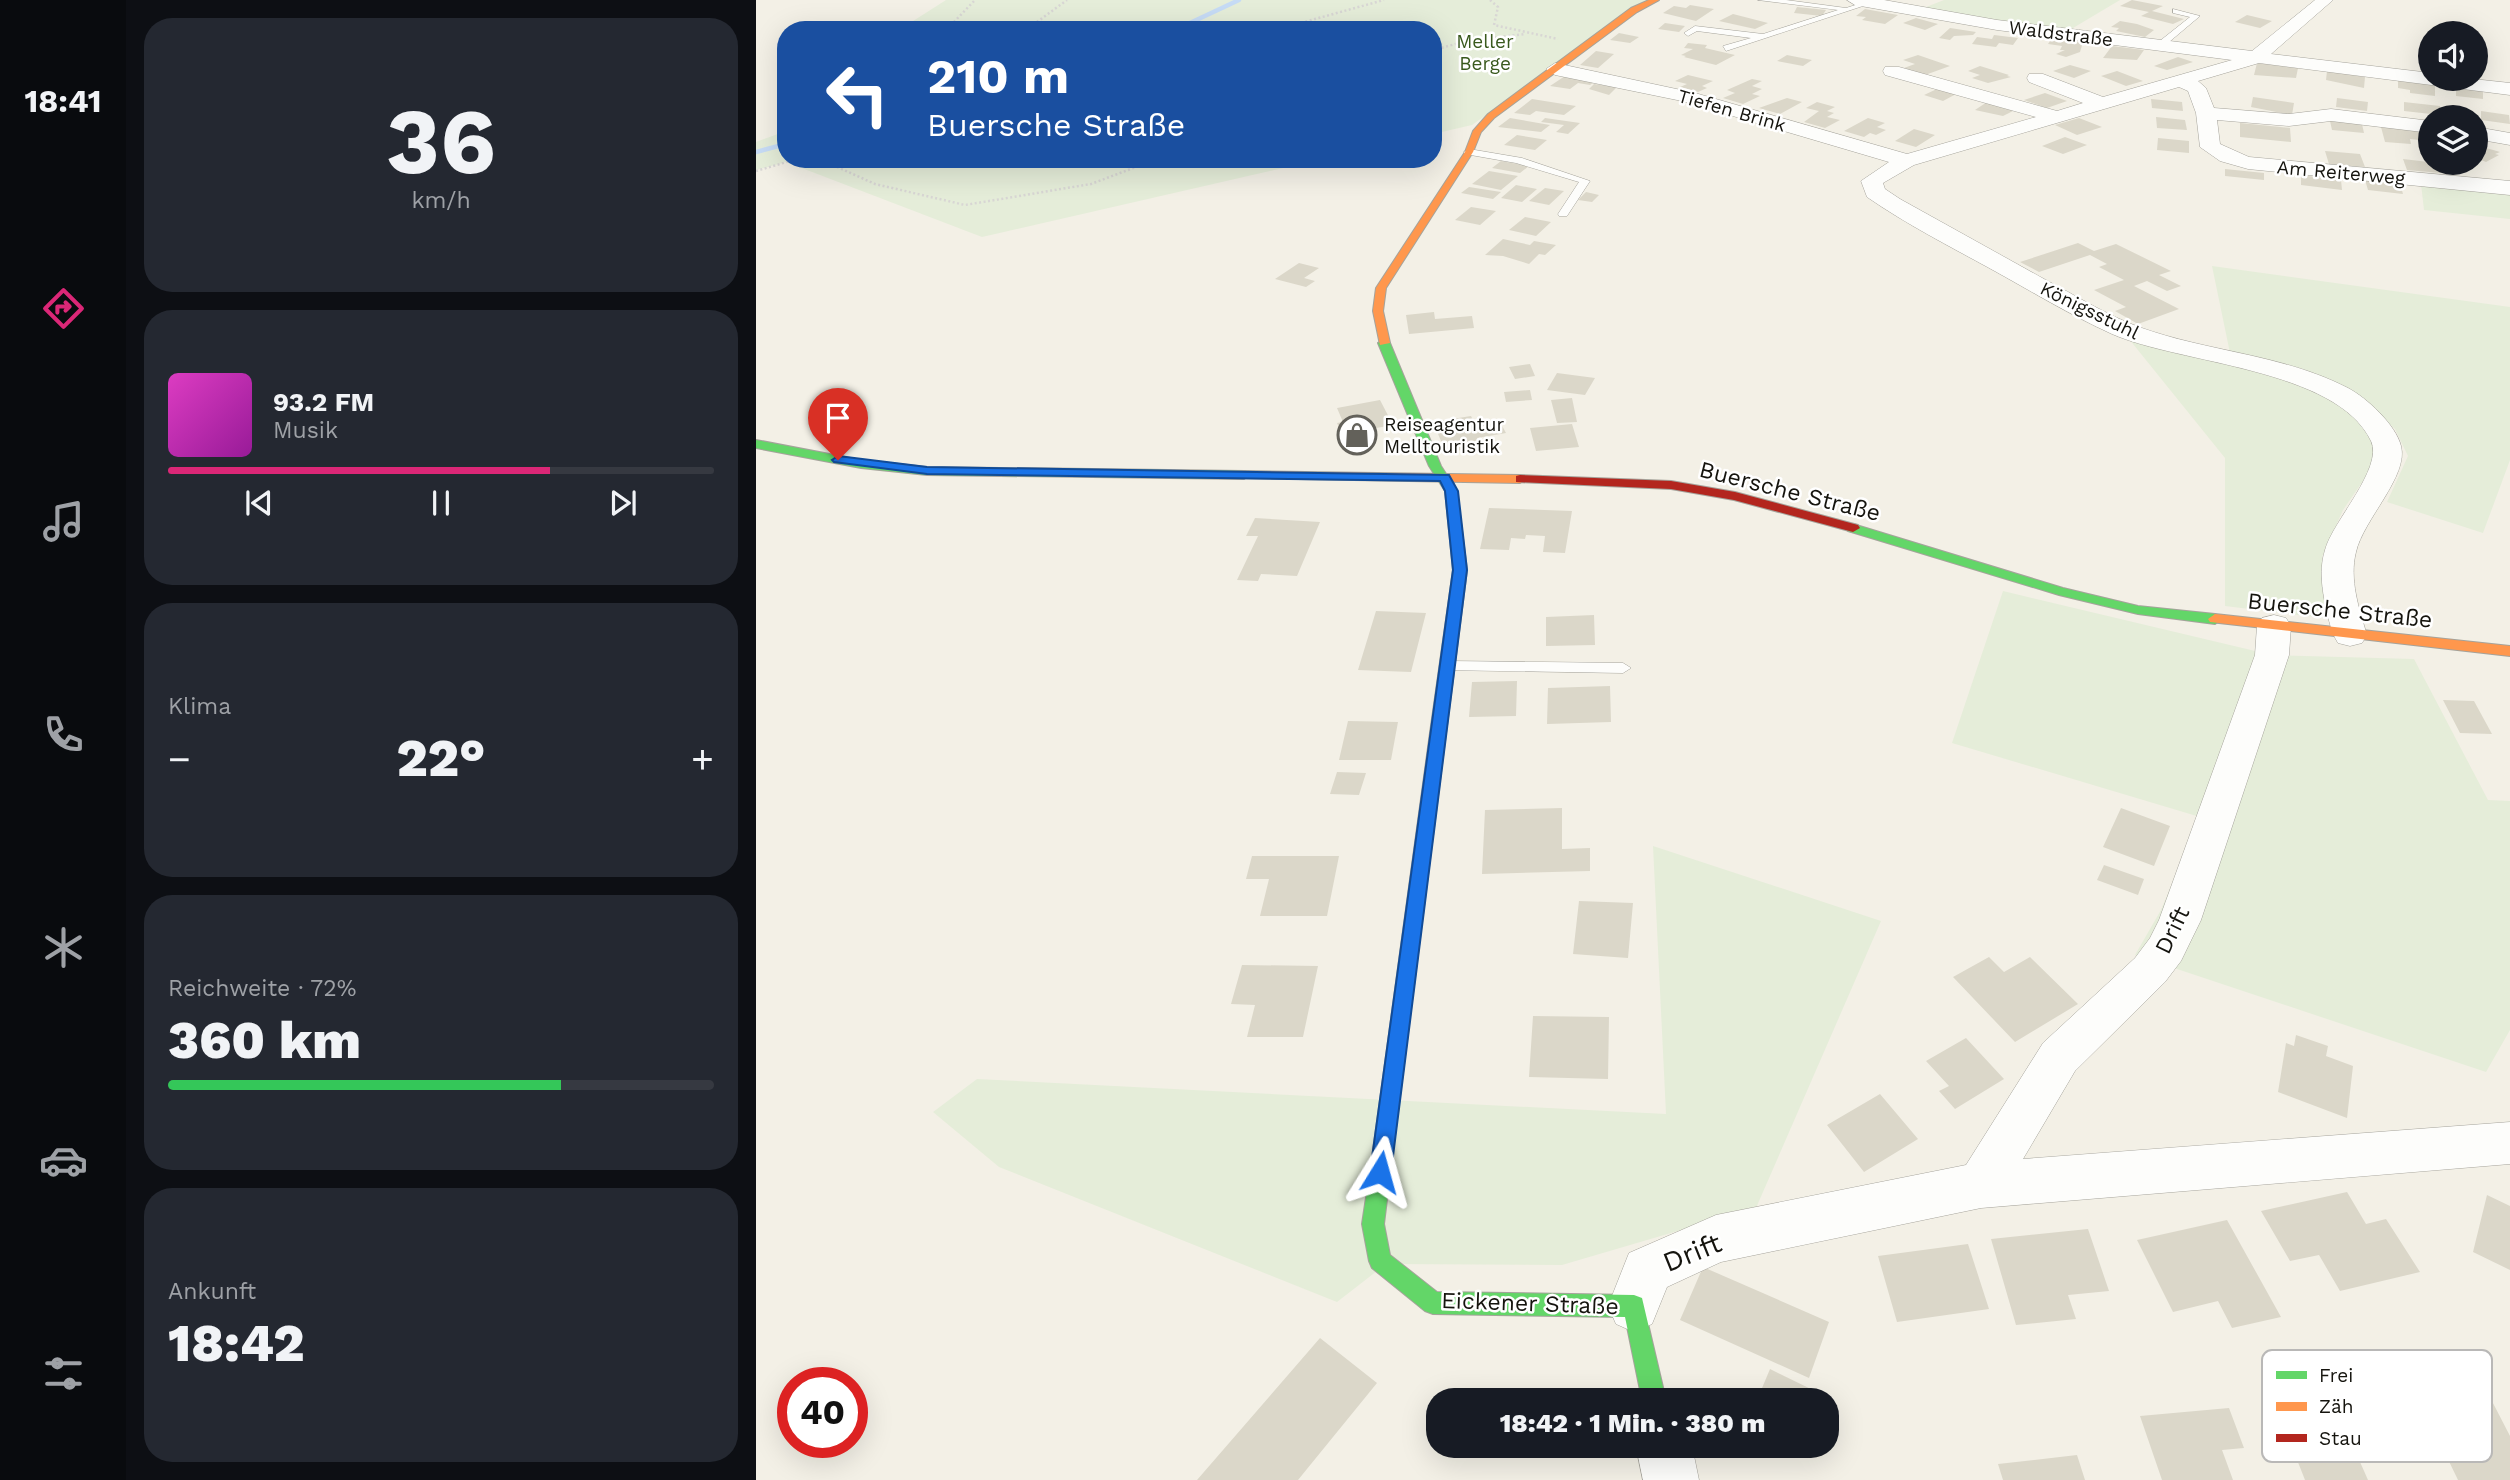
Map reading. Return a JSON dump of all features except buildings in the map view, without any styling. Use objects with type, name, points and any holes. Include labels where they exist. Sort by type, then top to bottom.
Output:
[{"type":"street","name":"Eickener Straße","points":[[1651,1388],[1634,1306],[1433,1303],[1380,1261],[1373,1224],[1460,570],[1451,491],[1445,477],[1435,466],[1381,336],[1378,311],[1381,288],[1469,152],[1477,131],[1491,116],[1592,44],[1634,10],[1655,0]]},
{"type":"street","points":[[2254,59],[2325,0]]},
{"type":"street","name":"Waldstraße","points":[[1858,4],[2254,59],[2510,89]]},
{"type":"street","name":"Königsstuhl","points":[[2254,59],[1907,161],[1888,169],[1872,181],[1875,192],[1892,204],[2085,311],[2131,332],[2181,348],[2259,364],[2300,376],[2336,393],[2372,420],[2388,444],[2387,463],[2354,517],[2340,551],[2339,589],[2350,635]]},
{"type":"street","name":"Tiefen Brink","points":[[1555,69],[1607,76],[1907,161]]},
{"type":"street","points":[[1892,71],[2058,117]]},
{"type":"street","points":[[2036,78],[2101,103]]},
{"type":"street","name":"Am Reiterweg","points":[[2180,80],[2196,88],[2206,113],[2210,148],[2227,157],[2248,163],[2510,188]]},
{"type":"street","points":[[2206,113],[2289,120],[2331,115],[2418,125]]},
{"type":"street","points":[[2488,135],[2510,139]]},
{"type":"street","name":"Buersche Straße","points":[[756,444],[860,464],[927,471],[1445,477],[1628,482],[1735,496],[1809,515],[2059,591],[2125,607],[2350,635],[2510,651]]},
{"type":"street","name":"Drift","points":[[1981,1185],[2059,1056],[2150,970],[2166,950],[2180,920],[2272,655],[2274,626]]},
{"type":"street","name":"Drift","points":[[1634,1306],[1647,1270],[1716,1239],[1981,1185],[2510,1143]]},
{"type":"street","points":[[1666,1458],[1671,1480]]},
{"type":"lane","points":[[1762,0],[1858,4]]},
{"type":"lane","name":"Waldstraße","points":[[1688,33],[1695,28],[1763,37],[1858,4]]},
{"type":"lane","points":[[2159,46],[2196,16],[2176,11]]},
{"type":"lane","points":[[1726,48],[1763,37]]},
{"type":"lane","points":[[1469,152],[1518,160],[1585,181],[1563,214]]},
{"type":"lane","points":[[1449,666],[1623,668]]},
{"type":"path","points":[[955,21],[975,0]]},
{"type":"path","points":[[1038,21],[1067,0]]},
{"type":"path","points":[[1308,21],[1384,0]]},
{"type":"path","points":[[1490,0],[1498,7],[1494,25],[1528,34],[1592,44]]},
{"type":"path","points":[[1442,48],[1468,41],[1528,34]]},
{"type":"path","points":[[756,171],[777,165]]},
{"type":"path","points":[[839,168],[874,184],[965,205],[1091,184],[1133,168]]},
{"type":"green space","name":"Meller Berge","points":[[946,0],[1648,0],[1472,125],[1442,132],[1442,21],[913,21]]},
{"type":"green space","points":[[1944,0],[2120,0],[2068,31],[1921,9]]},
{"type":"green space","points":[[777,134],[777,164],[756,170],[756,142]]},
{"type":"green space","points":[[802,168],[1283,168],[982,237]]},
{"type":"green space","points":[[2421,184],[2510,194],[2510,219],[2424,210]]},
{"type":"green space","points":[[2212,266],[2510,307],[2510,460],[2483,533],[2387,502],[2408,456],[2395,429],[2365,401],[2303,369],[2230,353]]},
{"type":"green space","points":[[2129,339],[2296,379],[2362,419],[2378,443],[2376,462],[2343,510],[2322,557],[2330,612],[2324,618],[2225,606],[2225,458]]},
{"type":"green space","points":[[2003,591],[2272,655],[2414,659],[2488,800],[2510,801],[2510,1030],[2486,1072],[2135,955],[2161,910],[2200,817],[1952,743]]},
{"type":"green space","points":[[1653,846],[1881,921],[1756,1208],[1562,1265],[1386,1264],[1337,1302],[999,1167],[933,1112],[977,1079],[1666,1114]]},
{"type":"waterway","points":[[1194,21],[1239,0]]},
{"type":"waterway","points":[[756,152],[777,146]]},
{"type":"traffic: fast","points":[[1384,343],[1435,466],[1451,491],[1460,570],[1438,733]]},
{"type":"traffic: fast","points":[[756,444],[861,464],[927,471],[1244,475]]},
{"type":"traffic: fast","points":[[1853,528],[2059,591],[2138,610],[2215,619]]},
{"type":"traffic: fast","points":[[1383,1151],[1373,1224],[1380,1261],[1433,1303],[1634,1306],[1651,1388]]},
{"type":"traffic: slow","points":[[1384,343],[1378,311],[1381,288],[1469,152],[1477,131],[1491,116],[1634,10],[1655,0]]},
{"type":"traffic: slow","points":[[1244,475],[1520,479]]},
{"type":"traffic: slow","points":[[2215,619],[2510,651]]},
{"type":"traffic: slow","points":[[1383,1151],[1438,733]]},
{"type":"traffic: jam","points":[[1520,479],[1671,485],[1735,496],[1853,528]]},
{"type":"place","name":"Reiseagentur Melltouristik","points":[[1357,435]]},
{"type":"route","points":[[838,460],[927,471],[1445,477],[1451,491],[1458,534],[1460,570],[1380,1172]]}]
